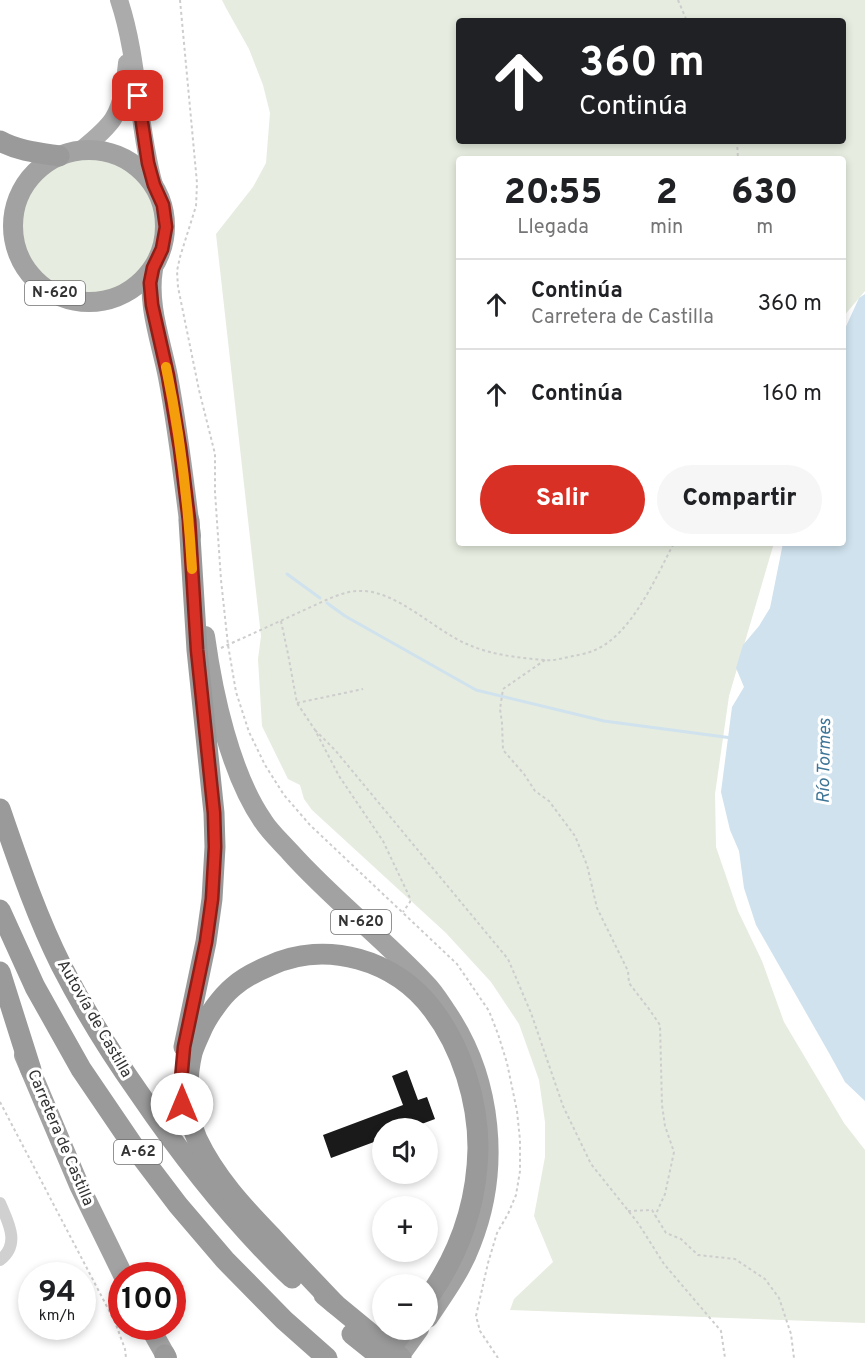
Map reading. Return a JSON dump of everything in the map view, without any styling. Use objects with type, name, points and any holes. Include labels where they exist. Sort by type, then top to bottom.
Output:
[{"type":"highway","points":[[0,141],[8,146],[34,153],[59,156]]},
{"type":"highway","name":"N-620","points":[[153,268],[140,283],[124,294],[106,301],[87,303],[50,292],[35,279],[24,264],[16,246],[14,214],[9,200],[42,166],[59,156],[81,150],[102,151],[122,157],[140,169],[154,185],[163,205],[166,227],[162,249],[153,268],[150,283],[152,305],[168,376],[180,448],[207,654],[231,754],[250,799],[264,823],[304,868],[428,986],[469,1050],[484,1101],[488,1124],[488,1170],[484,1196],[474,1235],[464,1259],[438,1304]]},
{"type":"highway","name":"N-620","points":[[0,234],[16,246]]},
{"type":"highway","points":[[189,520],[197,650],[214,813],[215,847],[212,899],[206,942],[184,1047],[180,1091],[183,1116],[190,1139],[208,1174],[222,1192],[284,1258],[335,1305]]},
{"type":"highway","name":"Autovía de Castilla","points":[[0,809],[28,889],[61,965],[109,1050],[165,1132],[264,1251],[320,1305],[377,1350]]},
{"type":"highway","name":"Autovía de Castilla","points":[[0,910],[35,987],[81,1069],[134,1147],[178,1205],[225,1260],[284,1320],[327,1358]]},
{"type":"highway","points":[[412,1340],[400,1358],[377,1350],[241,1205],[219,1178],[196,1137],[189,1113],[188,1086],[192,1053],[204,1024],[214,1009],[233,987],[257,971],[282,960],[302,955],[353,957],[381,967],[407,983],[433,1010],[456,1051],[467,1079],[477,1129],[474,1192],[461,1240],[438,1283]]},
{"type":"highway","points":[[0,972],[31,1070]]},
{"type":"highway","name":"Carretera de Castilla","points":[[0,1000],[79,1185],[117,1262]]},
{"type":"highway","points":[[157,1340],[166,1357]]},
{"type":"highway","points":[[377,1350],[390,1340]]},
{"type":"main road","points":[[119,0],[129,40],[148,163],[154,185]]},
{"type":"main road","points":[[81,150],[108,125],[118,108],[125,85],[129,40]]},
{"type":"street","points":[[0,1203],[12,1232],[12,1240],[6,1255],[0,1260]]},
{"type":"path","points":[[180,0],[197,183],[196,206],[177,271],[199,390],[215,454],[215,492],[221,580],[236,692],[249,732],[265,765],[284,795],[310,825],[457,964],[489,1011],[511,1080],[520,1140],[520,1171],[516,1196],[497,1233],[476,1316],[480,1331],[498,1358]]},
{"type":"path","points":[[678,0],[686,18]]},
{"type":"path","points":[[207,654],[342,594],[360,590],[382,594],[469,645],[494,652],[553,661],[596,650],[620,633],[646,596],[672,546]]},
{"type":"path","points":[[281,621],[297,703],[315,730],[339,776],[392,860],[410,898],[403,912]]},
{"type":"path","points":[[545,660],[503,689],[500,709],[503,750],[535,791],[549,801],[575,836],[587,865],[597,908],[628,971],[629,983],[660,1025],[664,1126],[674,1152],[665,1194],[655,1216]]},
{"type":"path","points":[[297,703],[363,688]]},
{"type":"path","points":[[315,730],[335,750],[508,959],[531,1013],[563,1106],[591,1164],[638,1223],[664,1264],[721,1331],[725,1358]]},
{"type":"path","points":[[0,1102],[115,1322],[126,1358]]},
{"type":"path","points":[[628,1211],[652,1210],[666,1233],[681,1239],[698,1255],[735,1259],[765,1279],[779,1298],[791,1334],[794,1358]]},
{"type":"shaded area","points":[[222,0],[865,0],[865,291],[846,313],[846,156],[456,156],[456,546],[773,546],[729,696],[715,794],[716,847],[738,911],[762,961],[784,1022],[844,1123],[865,1150],[865,1323],[510,1310],[514,1299],[553,1262],[534,1216],[545,1157],[545,1122],[539,1080],[519,1024],[491,982],[446,933],[312,810],[304,799],[300,785],[288,779],[262,726],[258,659],[261,636],[216,234],[253,187],[266,163],[270,113],[263,85],[249,49]]},
{"type":"shaded area","points":[[89,157],[115,163],[138,177],[152,200],[158,226],[152,252],[138,275],[115,289],[89,295],[63,289],[40,275],[26,252],[20,226],[26,200],[40,177],[63,163]]},
{"type":"water","name":"Río Tormes","points":[[865,294],[865,1101],[845,1082],[756,925],[744,888],[739,851],[730,830],[721,792],[732,707],[744,687],[736,668],[743,645],[770,608],[782,546],[846,546],[846,326],[859,298]]},
{"type":"building","points":[[407,1070],[418,1100],[427,1097],[435,1118],[372,1118],[372,1143],[331,1158],[323,1135],[403,1105],[392,1076]]},
{"type":"waterway","points":[[287,574],[320,598]]},
{"type":"waterway","points":[[327,603],[345,616],[476,690],[604,721],[732,738]]},
{"type":"slow traffic","points":[[166,367],[182,464],[192,569]]},
{"type":"route","points":[[138,96],[148,163],[163,205],[166,227],[162,249],[153,268],[150,283],[152,305],[168,376],[180,448],[189,520],[197,650],[214,813],[212,899],[206,942],[184,1047],[180,1091],[182,1104]]}]
